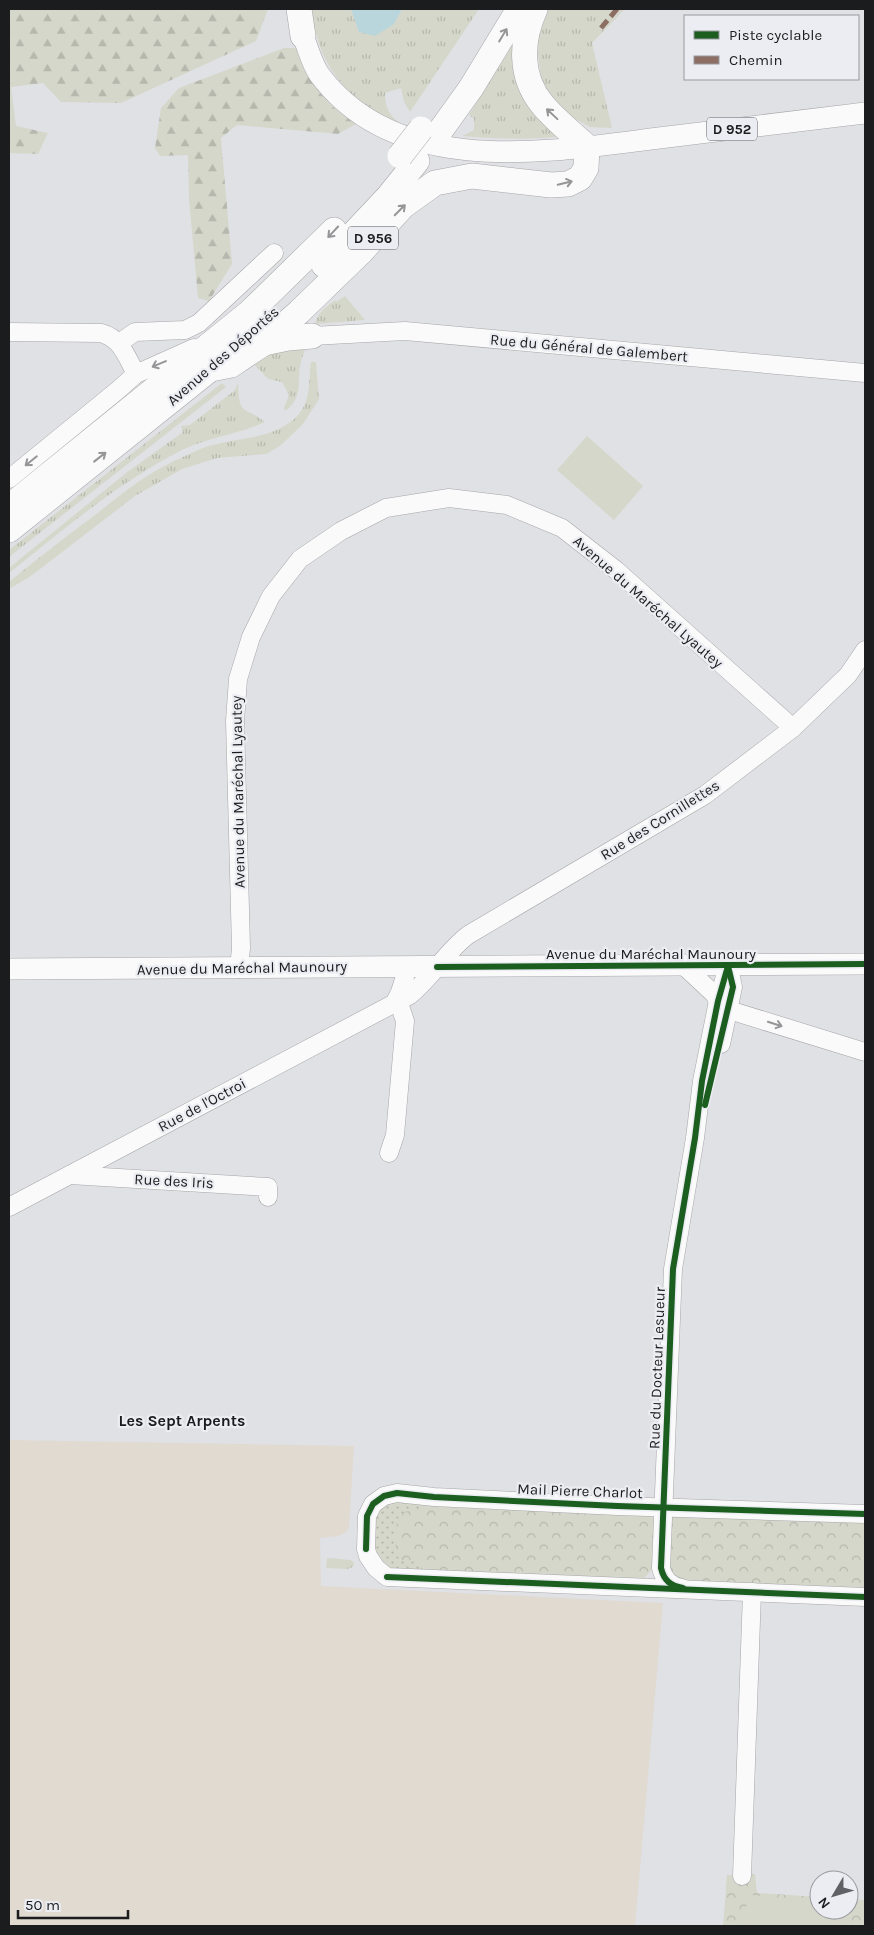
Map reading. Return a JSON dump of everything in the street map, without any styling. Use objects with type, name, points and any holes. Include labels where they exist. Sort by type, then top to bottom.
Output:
[{"type":"highway","points":[[299,9],[303,36]]},
{"type":"highway","name":"D 956","points":[[430,132],[453,86],[499,9]]},
{"type":"highway","name":"D 956","points":[[430,132],[471,88],[519,9]]},
{"type":"highway","points":[[535,9],[525,36],[524,64],[528,80],[541,103],[587,147]]},
{"type":"highway","name":"Avenue des Déportés","points":[[9,530],[235,345],[329,236],[408,159],[430,132]]},
{"type":"highway","name":"D 956","points":[[235,345],[300,312],[361,252],[403,206],[436,183],[472,176],[551,185],[568,184],[580,178],[586,168],[587,147]]},
{"type":"highway","points":[[300,312],[303,326],[312,336]]},
{"type":"highway","points":[[235,345],[312,336]]},
{"type":"highway","name":"Avenue des Déportés","points":[[9,507],[235,345]]},
{"type":"main road","points":[[303,36],[318,73],[342,100],[363,116],[395,133],[444,147],[490,152],[587,147]]},
{"type":"main road","name":"D 952","points":[[587,147],[865,113]]},
{"type":"main road","name":"Avenue du Maréchal Maunoury","points":[[9,969],[865,964]]},
{"type":"street","points":[[119,343],[135,332],[185,330],[199,323],[274,253]]},
{"type":"street","name":"Rue du Général de Galembert","points":[[312,336],[405,331],[865,373]]},
{"type":"street","points":[[9,332],[101,333],[112,336],[119,343],[136,374]]},
{"type":"street","name":"Avenue des Déportés","points":[[9,479],[136,374],[184,354],[235,345]]},
{"type":"street","name":"Avenue du Maréchal Lyautey","points":[[239,969],[241,948],[235,721],[238,679],[251,637],[271,596],[300,559],[341,531],[386,508],[449,498],[507,505],[562,528],[616,570],[793,728]]},
{"type":"street","name":"Rue des Cornillettes","points":[[437,967],[457,944],[468,935],[705,795],[793,728],[848,675],[865,650]]},
{"type":"street","points":[[684,966],[723,1005],[865,1052]]},
{"type":"street","name":"Rue du Docteur Lesueur","points":[[661,1568],[674,1269],[695,1138],[709,1092],[728,966]]},
{"type":"street","points":[[389,1153],[395,1136],[405,1021],[401,1009],[395,1002],[408,967]]},
{"type":"street","name":"Rue de l'Octroi","points":[[9,1207],[413,992],[437,967]]},
{"type":"street","name":"Rue des Iris","points":[[69,1175],[268,1187],[268,1197]]},
{"type":"street","name":"Mail Pierre Charlot","points":[[865,1514],[470,1499],[397,1494],[384,1496],[373,1504],[367,1516],[366,1549],[376,1568],[387,1577],[865,1597]]},
{"type":"street","points":[[644,1588],[656,1580],[661,1568]]},
{"type":"street","points":[[661,1568],[662,1575],[667,1581],[674,1586],[683,1588]]},
{"type":"street","points":[[742,1876],[752,1592]]},
{"type":"shaded area","points":[[9,1440],[354,1446],[349,1528],[339,1536],[320,1538],[321,1586],[663,1603],[635,1926],[9,1926]]},
{"type":"green space","points":[[9,9],[268,9],[256,41],[121,103],[61,102],[43,83],[11,87],[16,126],[48,133],[38,154],[9,153]]},
{"type":"green space","points":[[312,9],[351,9],[359,32],[394,24],[402,9],[479,9],[410,112],[404,102],[401,88],[385,93],[389,111],[401,124],[366,105],[339,80],[321,48],[315,30]]},
{"type":"green space","points":[[547,9],[625,9],[592,43],[612,128],[590,127],[565,113],[542,83],[536,43]]},
{"type":"green space","points":[[518,36],[565,136],[514,139],[462,136],[474,130],[474,119],[469,115]]},
{"type":"green space","points":[[284,48],[297,48],[307,71],[320,93],[334,108],[356,124],[338,134],[237,125],[221,138],[232,264],[209,301],[198,298],[189,198],[188,155],[160,156],[155,148],[161,108],[179,88]]},
{"type":"green space","points":[[345,296],[365,320],[315,324],[318,316],[325,308],[335,300],[336,302]]},
{"type":"green space","points":[[306,347],[300,366],[297,396],[285,411],[284,408],[289,395],[282,382],[268,379],[254,364],[260,353]]},
{"type":"green space","points":[[311,362],[316,362],[319,399],[303,424],[280,446],[266,454],[217,458],[182,469],[135,496],[31,576],[9,589],[9,582],[20,573],[126,491],[154,472],[195,451],[255,437],[274,431],[292,421],[303,408],[306,401]]},
{"type":"green space","points":[[222,383],[226,387],[9,557],[9,550]]},
{"type":"green space","points":[[238,383],[241,406],[265,422],[192,446],[159,463],[114,491],[9,573],[9,568],[126,473],[183,432],[181,426],[190,425],[235,390]]},
{"type":"green space","points":[[587,436],[643,486],[614,520],[557,470]]},
{"type":"green space","points":[[423,1500],[422,1511],[408,1511],[400,1515],[396,1536],[398,1557],[406,1561],[421,1561],[421,1572],[390,1569],[383,1564],[375,1546],[374,1525],[377,1515],[381,1507],[388,1502]]},
{"type":"green space","points":[[388,1502],[650,1514],[654,1521],[652,1569],[642,1581],[399,1571],[374,1521]]},
{"type":"green space","points":[[679,1513],[865,1519],[865,1591],[682,1582],[670,1572],[669,1565],[669,1527],[672,1518]]},
{"type":"green space","points":[[327,1558],[351,1560],[354,1563],[353,1567],[347,1569],[326,1568]]},
{"type":"green space","points":[[755,1874],[757,1893],[809,1896],[809,1920],[859,1920],[859,1900],[865,1900],[865,1926],[723,1926],[727,1875],[742,1876]]},
{"type":"green space","points":[[752,1895],[792,1899],[809,1908],[809,1920],[833,1920],[835,1921],[835,1926],[746,1926],[745,1909]]},
{"type":"water","points":[[351,9],[402,9],[394,24],[375,36],[359,32]]},
{"type":"marked path","points":[[601,28],[617,9]]},
{"type":"cycle path","points":[[437,967],[865,964]]},
{"type":"cycle path","points":[[705,1105],[733,987],[728,966]]},
{"type":"cycle path","points":[[683,1588],[669,1582],[661,1568],[673,1269],[695,1138],[702,1081],[718,1001],[728,966]]},
{"type":"cycle path","points":[[366,1549],[367,1516],[373,1504],[384,1496],[397,1493],[434,1497],[617,1506],[865,1514]]},
{"type":"cycle path","points":[[387,1577],[865,1597]]},
{"type":"district","name":"Les Sept Arpents","points":[[182,1420]]}]
